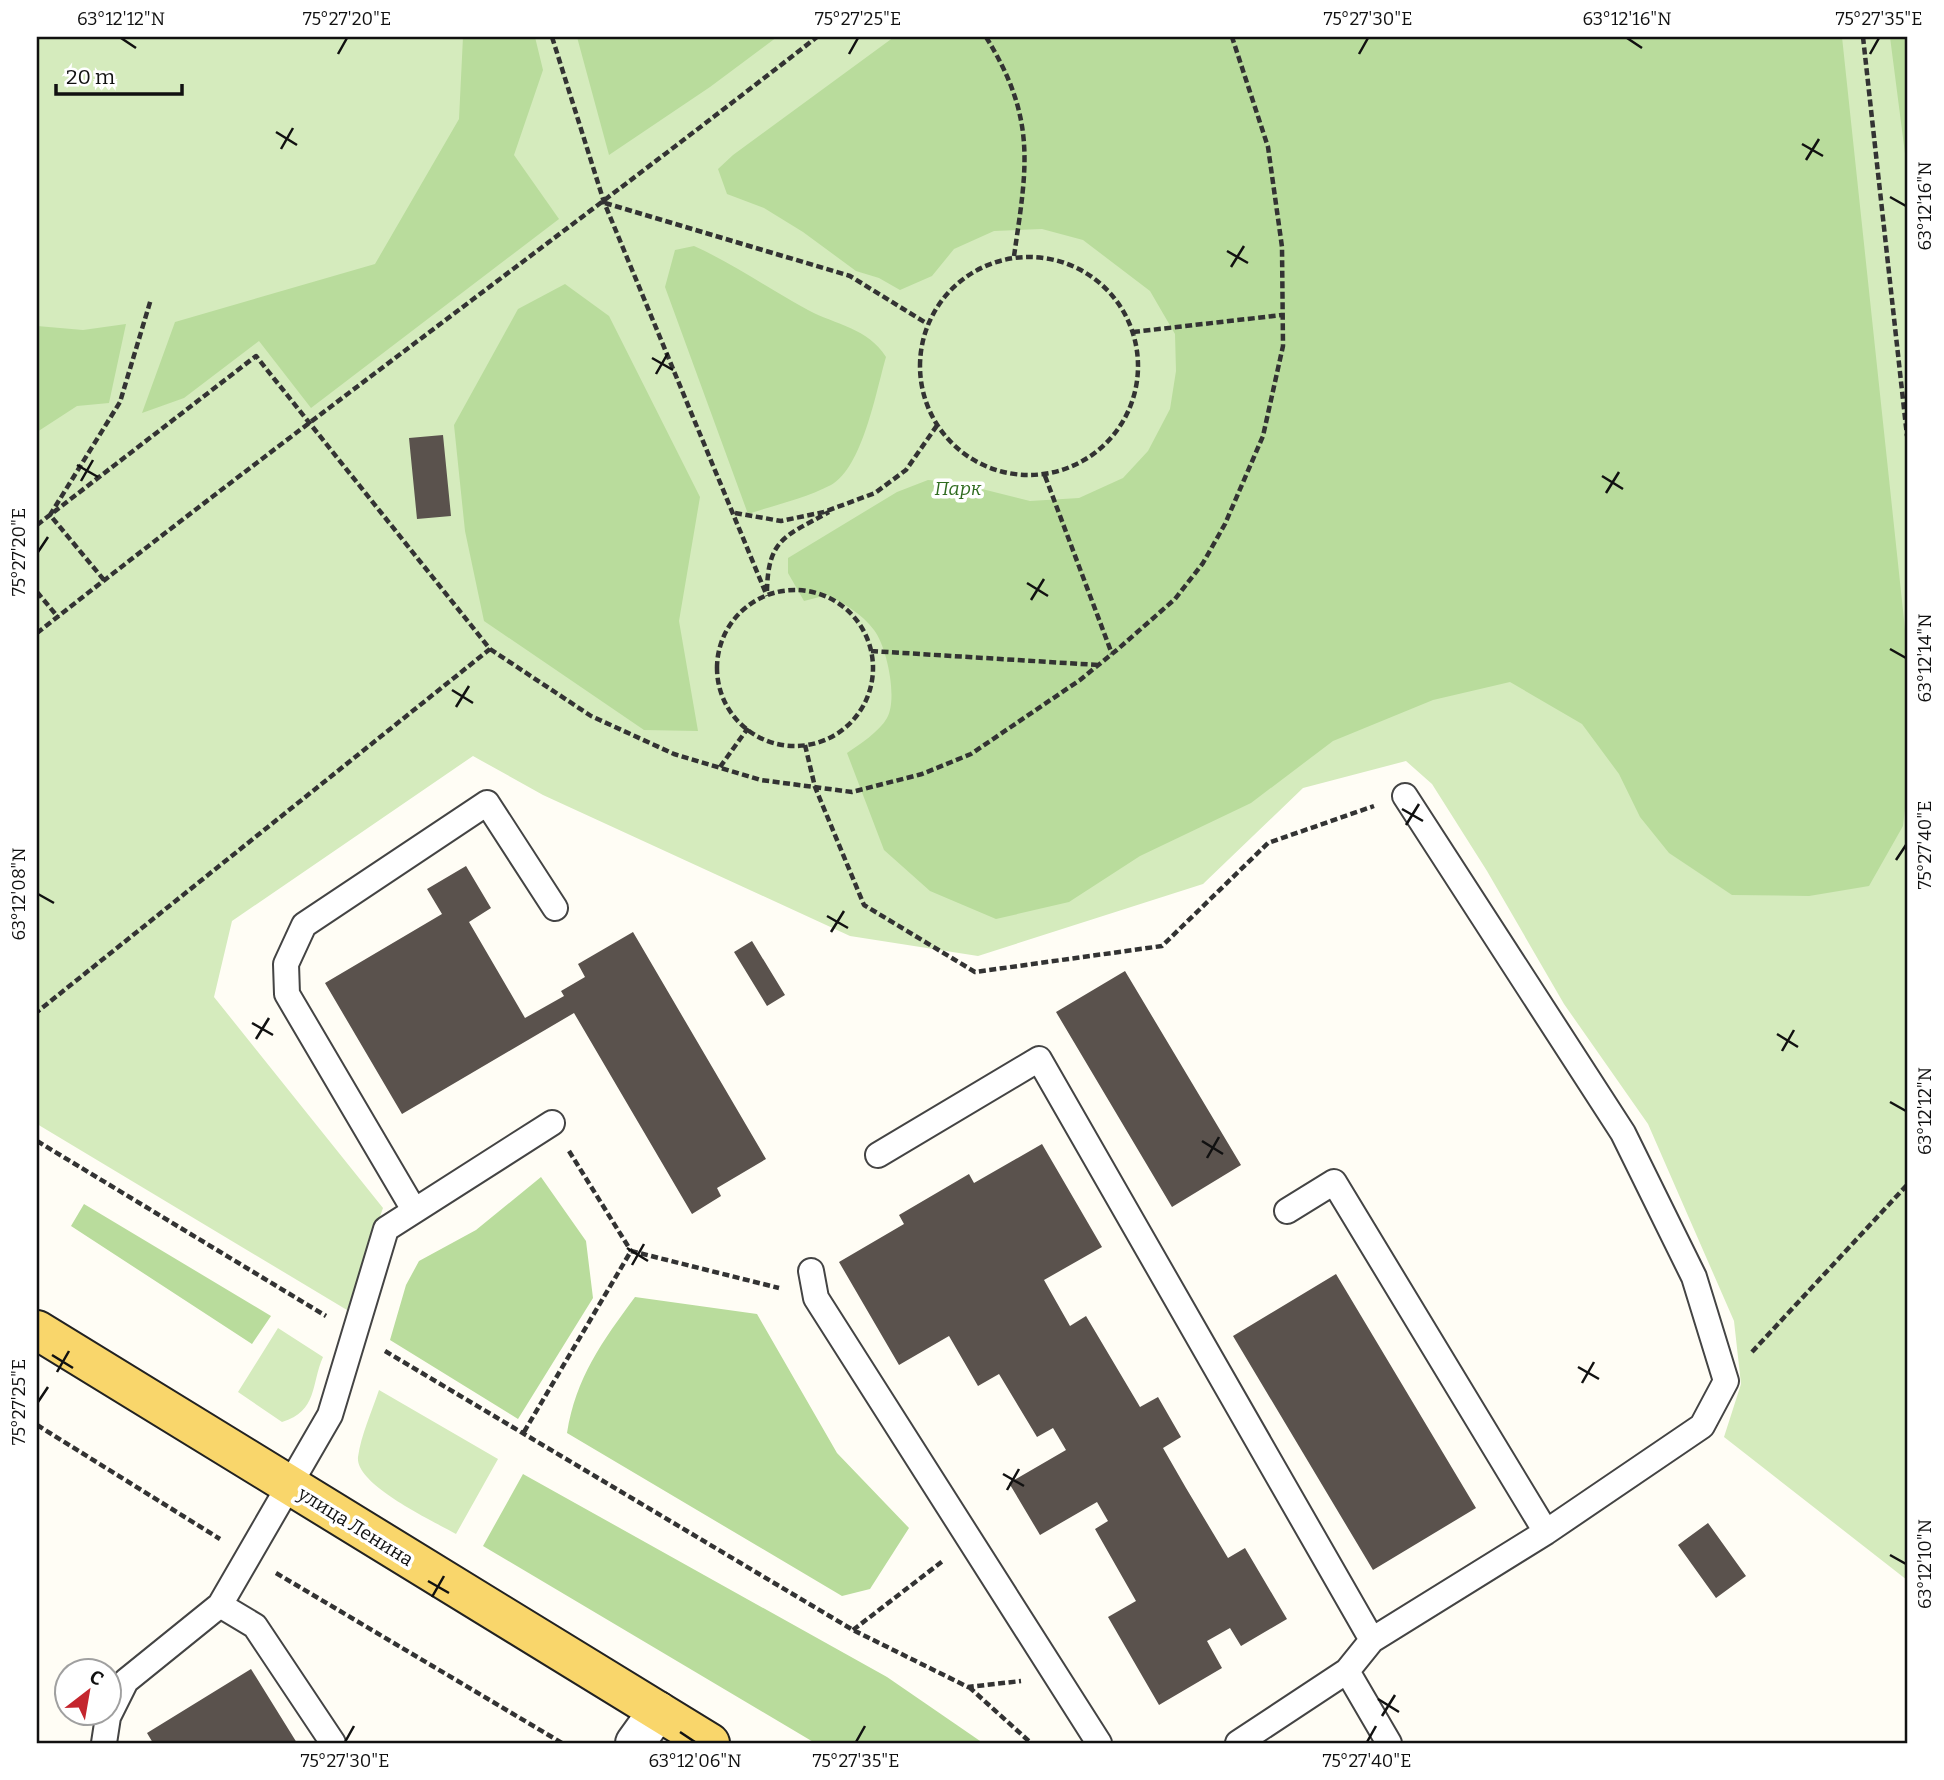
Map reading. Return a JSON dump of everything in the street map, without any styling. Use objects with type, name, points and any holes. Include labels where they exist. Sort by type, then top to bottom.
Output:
[{"type":"main road","name":"улица Ленина","points":[[37,1330],[710,1743]]},
{"type":"street","points":[[635,1743],[658,1711]]},
{"type":"lane","points":[[1238,1743],[1347,1671],[1372,1640],[1546,1532],[1702,1426],[1726,1381],[1694,1277],[1623,1133],[1405,796]]},
{"type":"lane","points":[[414,1210],[286,994],[286,964],[304,925],[487,803],[555,908]]},
{"type":"lane","points":[[878,1155],[1039,1059],[1372,1640]]},
{"type":"lane","points":[[104,1743],[107,1717],[127,1681],[220,1605],[330,1415],[386,1229],[552,1123]]},
{"type":"lane","points":[[1287,1211],[1334,1182],[1546,1532]]},
{"type":"lane","points":[[811,1271],[816,1298],[1099,1743]]},
{"type":"lane","points":[[220,1605],[255,1626],[333,1743]]},
{"type":"lane","points":[[1347,1671],[1390,1743]]},
{"type":"path","points":[[552,37],[604,202],[767,596]]},
{"type":"path","points":[[37,634],[307,422],[604,202],[817,37]]},
{"type":"path","points":[[986,37],[1014,94],[1026,140],[1026,173],[1014,256]]},
{"type":"path","points":[[37,525],[256,356],[490,649],[591,716],[674,754],[719,768],[761,780],[852,792],[922,774],[971,754],[1099,665],[1175,599],[1203,563],[1225,524],[1263,436],[1283,346],[1282,247],[1268,147],[1232,37]]},
{"type":"path","points":[[1863,37],[1907,436]]},
{"type":"path","points":[[604,202],[850,276],[926,323]]},
{"type":"path","points":[[1014,256],[1052,258],[1087,273],[1116,298],[1133,332],[1139,370],[1131,407],[1111,440],[1081,464],[1045,476],[1007,474],[971,461],[927,410],[919,382],[918,352],[926,323],[947,292],[977,268],[1014,256]]},
{"type":"path","points":[[50,514],[120,402],[152,299]]},
{"type":"path","points":[[1133,332],[1282,315]]},
{"type":"path","points":[[734,513],[781,521],[840,506],[875,493],[906,470],[938,424]]},
{"type":"path","points":[[1045,476],[1112,654]]},
{"type":"path","points":[[767,596],[769,556],[776,547],[840,506]]},
{"type":"path","points":[[50,514],[104,580]]},
{"type":"path","points":[[798,589],[823,594],[845,608],[862,627],[872,651],[873,677],[866,701],[851,723],[830,738],[805,745],[779,744],[755,735],[735,718],[722,696],[717,671],[720,646],[731,622],[749,604],[767,596],[798,589]]},
{"type":"path","points":[[37,592],[58,617]]},
{"type":"path","points":[[37,1012],[490,649]]},
{"type":"path","points":[[872,651],[1099,665]]},
{"type":"path","points":[[719,768],[748,728]]},
{"type":"path","points":[[805,745],[815,787],[864,905],[975,972],[1162,946],[1268,843],[1405,796]]},
{"type":"path","points":[[552,1123],[632,1251],[816,1298]]},
{"type":"path","points":[[37,1141],[853,1630],[968,1687],[1031,1743]]},
{"type":"path","points":[[1726,1381],[1907,1185]]},
{"type":"path","points":[[524,1432],[632,1251]]},
{"type":"path","points":[[37,1425],[249,1557],[562,1743]]},
{"type":"path","points":[[853,1630],[969,1540]]},
{"type":"path","points":[[968,1687],[1057,1677]]},
{"type":"green space","name":"Парк","points":[[37,37],[1907,37],[1907,1580],[1724,1437],[1741,1384],[1734,1321],[1648,1124],[1564,1004],[1487,871],[1432,784],[1406,761],[1303,788],[1203,884],[978,956],[850,936],[543,795],[473,756],[232,921],[214,997],[383,1208],[347,1310],[37,1124]]},
{"type":"green space","points":[[463,37],[535,37],[543,70],[514,155],[559,219],[311,408],[259,341],[184,398],[142,413],[175,322],[375,264],[459,119]]},
{"type":"green space","points":[[577,37],[777,37],[710,87],[609,155]]},
{"type":"green space","points":[[894,37],[1842,37],[1907,648],[1907,790],[1903,826],[1869,886],[1809,896],[1732,895],[1669,853],[1640,817],[1619,774],[1582,724],[1510,682],[1433,700],[1333,741],[1251,803],[1140,856],[1069,902],[996,919],[930,891],[884,850],[847,753],[879,728],[890,709],[890,673],[879,638],[859,614],[827,595],[804,601],[788,573],[788,558],[897,492],[928,480],[954,482],[1030,501],[1079,498],[1123,478],[1148,451],[1170,409],[1176,371],[1175,334],[1150,291],[1083,240],[1042,229],[994,231],[954,249],[932,276],[900,290],[879,278],[856,271],[803,232],[764,208],[727,194],[718,169],[733,155]]},
{"type":"green space","points":[[1890,37],[1907,37],[1907,169]]},
{"type":"green space","points":[[694,246],[808,310],[861,333],[879,347],[886,357],[860,446],[842,476],[831,485],[801,498],[748,514],[665,287],[675,250]]},
{"type":"green space","points":[[565,284],[609,316],[700,497],[679,621],[698,731],[644,730],[484,621],[465,531],[454,425],[518,309]]},
{"type":"green space","points":[[126,324],[109,403],[77,406],[37,432],[37,326],[83,330]]},
{"type":"green space","points":[[541,1177],[586,1241],[593,1298],[518,1419],[390,1340],[406,1285],[419,1261],[476,1230]]},
{"type":"green space","points":[[84,1204],[271,1316],[252,1344],[71,1226]]},
{"type":"green space","points":[[635,1297],[757,1314],[837,1453],[909,1528],[870,1589],[842,1596],[567,1433],[577,1394],[592,1361]]},
{"type":"green space","points":[[278,1328],[323,1357],[308,1404],[294,1417],[282,1422],[238,1392]]},
{"type":"green space","points":[[379,1390],[498,1459],[456,1534],[397,1501],[369,1479],[360,1468],[359,1449]]},
{"type":"green space","points":[[523,1474],[887,1677],[983,1743],[815,1743],[483,1546]]},
{"type":"building","points":[[443,435],[451,516],[417,519],[409,438]]},
{"type":"building","points":[[466,866],[491,908],[469,922],[525,1018],[564,996],[561,991],[585,977],[578,964],[633,932],[766,1159],[717,1188],[721,1196],[692,1214],[574,1013],[402,1114],[325,983],[442,914],[427,889]]},
{"type":"building","points":[[752,941],[785,995],[767,1006],[734,952]]},
{"type":"building","points":[[1125,971],[1241,1165],[1172,1207],[1056,1012]]},
{"type":"building","points":[[1042,1144],[1102,1247],[1044,1280],[1070,1326],[1086,1316],[1140,1407],[1158,1397],[1181,1437],[1163,1448],[1186,1488],[1228,1558],[1245,1548],[1287,1619],[1241,1646],[1230,1628],[1207,1641],[1222,1668],[1159,1705],[1108,1617],[1136,1601],[1095,1529],[1108,1521],[1097,1502],[1040,1535],[1009,1483],[1066,1450],[1053,1428],[1037,1437],[999,1374],[978,1386],[949,1336],[899,1365],[839,1262],[904,1224],[899,1215],[969,1174],[974,1183]]},
{"type":"building","points":[[1336,1274],[1476,1508],[1373,1570],[1233,1336]]},
{"type":"building","points":[[1708,1523],[1746,1576],[1716,1598],[1678,1545]]},
{"type":"building","points":[[251,1669],[297,1743],[153,1743],[147,1733]]}]
